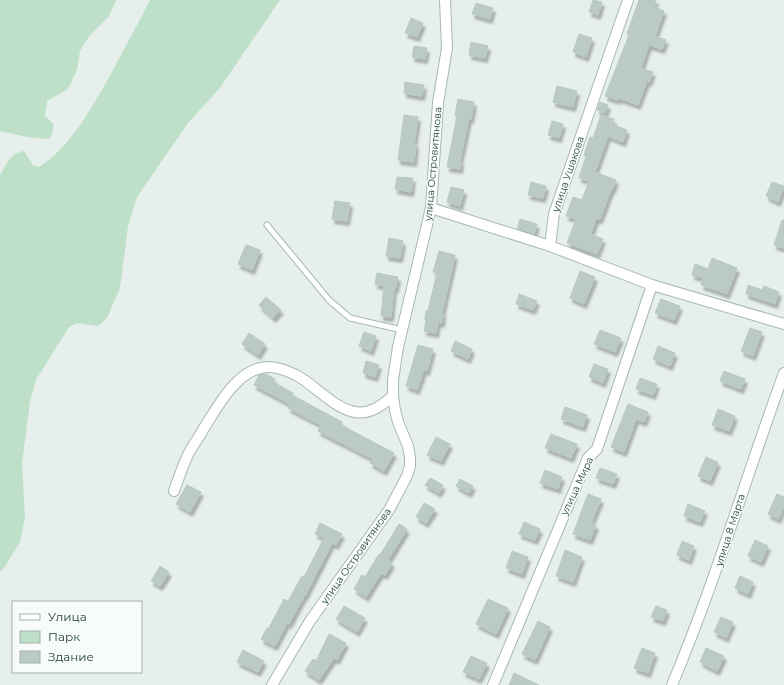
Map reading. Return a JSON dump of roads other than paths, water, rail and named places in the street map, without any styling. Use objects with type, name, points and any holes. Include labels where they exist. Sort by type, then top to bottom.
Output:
[{"type":"street","name":"улица Островитянова","points":[[272,685],[310,621],[389,510],[407,476],[410,466],[408,446],[398,422],[393,396],[395,362],[431,208],[438,103],[447,48],[445,0]]},
{"type":"street","name":"улица Ушакова","points":[[550,246],[554,214],[628,0]]},
{"type":"street","points":[[431,208],[550,246],[652,285],[784,324]]},
{"type":"street","name":"улица Мира","points":[[493,685],[588,458],[597,449],[652,285]]},
{"type":"street","points":[[174,491],[187,456],[224,397],[251,371],[268,367],[286,371],[298,376],[339,405],[354,412],[366,412],[380,406],[393,396]]},
{"type":"street","name":"улица 8 Марта","points":[[672,685],[693,637],[784,373]]},
{"type":"lane","points":[[267,225],[329,300],[350,318],[402,330]]}]
